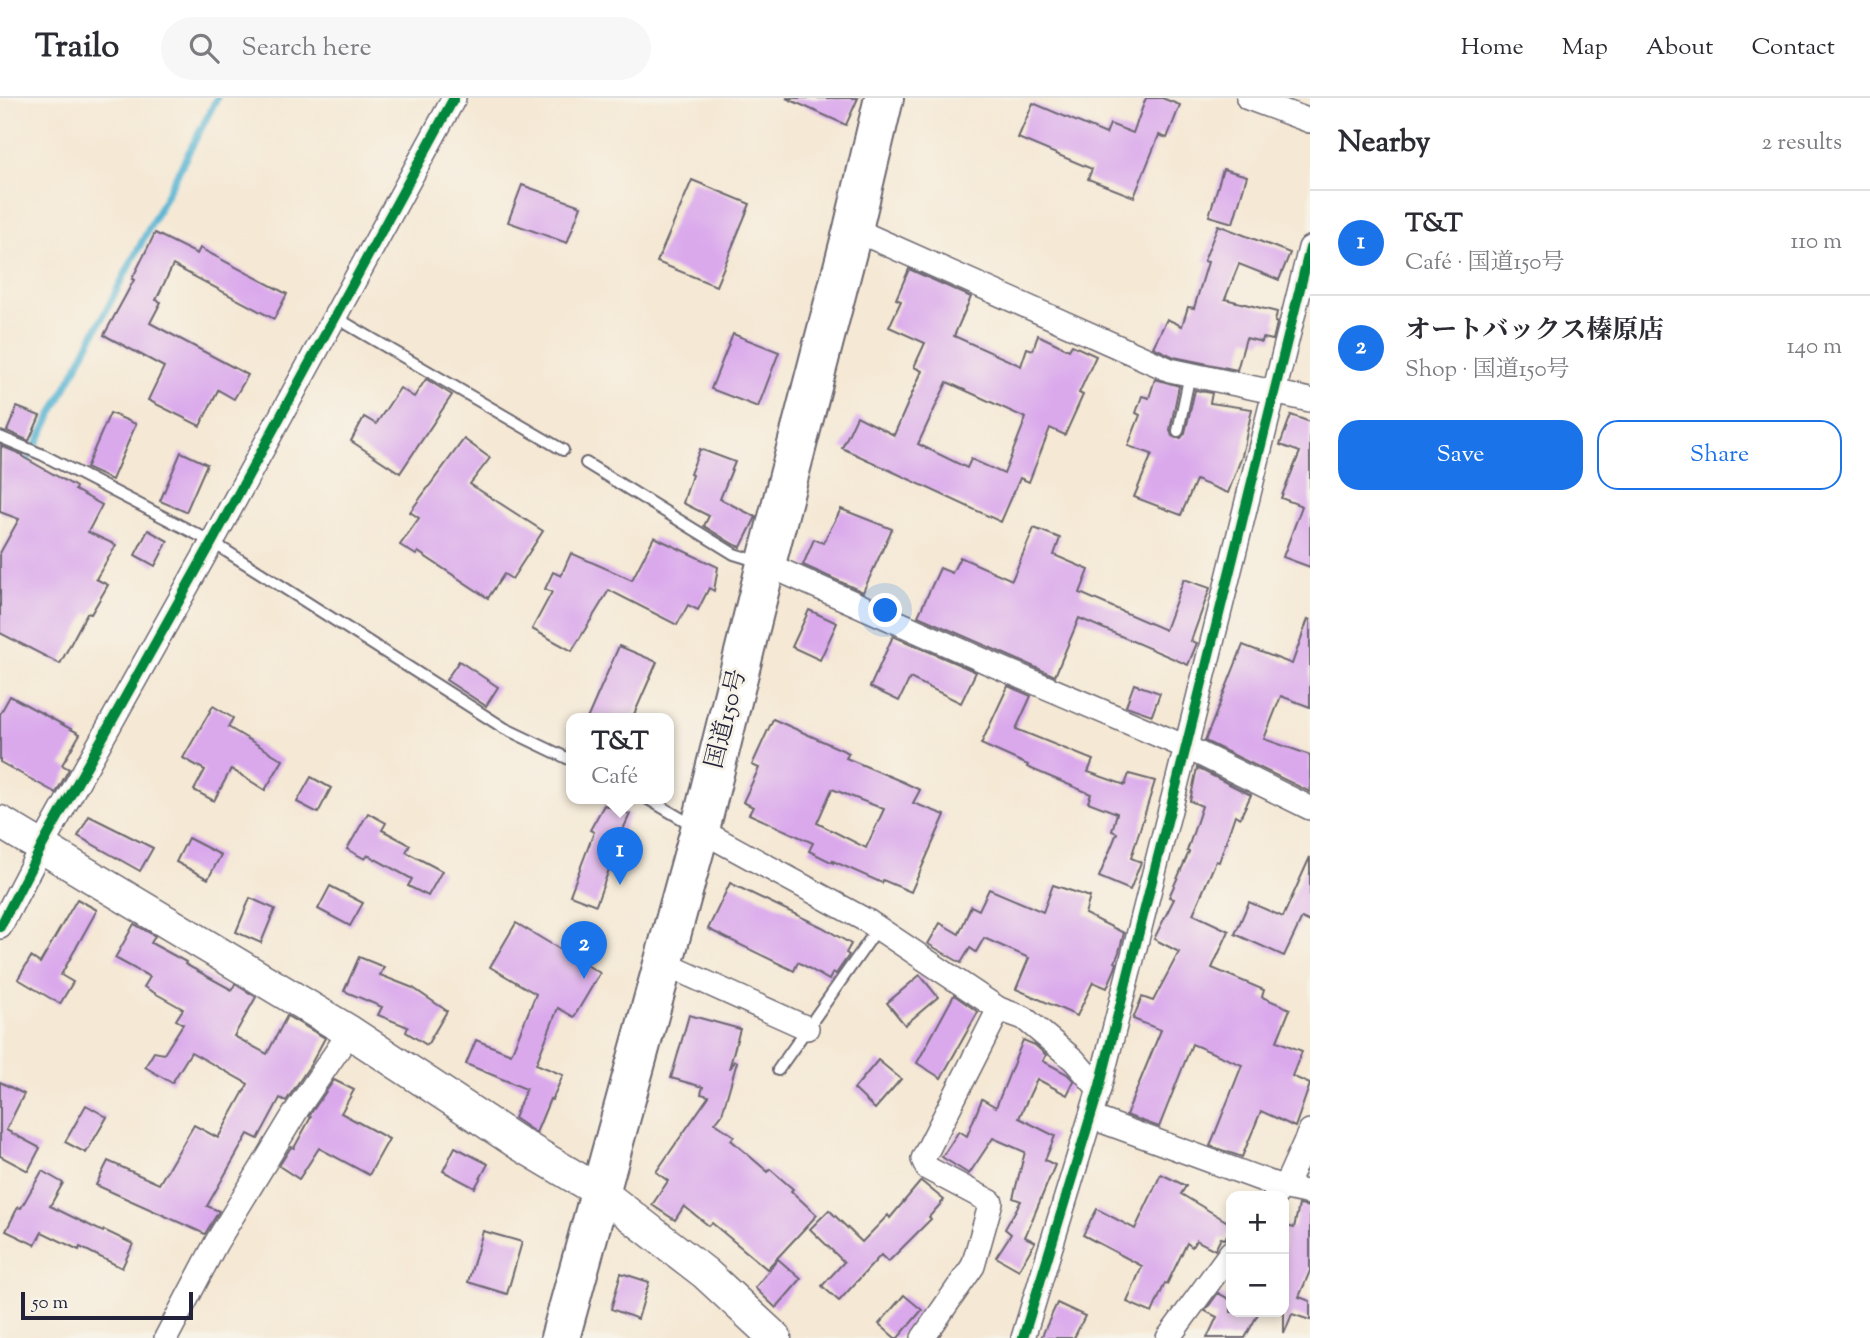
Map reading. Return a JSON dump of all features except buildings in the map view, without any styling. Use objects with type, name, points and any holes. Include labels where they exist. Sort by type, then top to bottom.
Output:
[{"type":"highway","name":"国道150号","points":[[560,1338],[700,830],[884,98]]},
{"type":"street","points":[[0,927],[41,846],[212,542],[454,98]]},
{"type":"street","points":[[1248,98],[1310,121]]},
{"type":"street","points":[[853,229],[1170,370],[1310,400]]},
{"type":"street","points":[[1023,1338],[1091,1117],[1310,248]]},
{"type":"street","points":[[766,564],[1186,747],[1310,808]]},
{"type":"street","points":[[0,822],[350,1032],[518,1143],[600,1192],[705,1273],[775,1338]]},
{"type":"street","points":[[700,830],[878,928],[999,1010],[1024,1018],[1074,1060],[1098,1089]]},
{"type":"street","points":[[663,963],[807,1028]]},
{"type":"street","points":[[923,1338],[973,1266],[991,1202],[927,1168],[923,1159],[999,1010]]},
{"type":"street","points":[[166,1338],[216,1243],[298,1108],[350,1032]]},
{"type":"street","points":[[1091,1117],[1276,1191]]},
{"type":"street","points":[[1279,1191],[1289,1178],[1310,1131]]},
{"type":"street","points":[[1289,1192],[1310,1193]]},
{"type":"street","points":[[1168,1338],[1230,1254]]},
{"type":"lane","points":[[335,317],[563,450]]},
{"type":"lane","points":[[1178,430],[1190,374]]},
{"type":"lane","points":[[0,437],[43,455],[212,542],[504,728],[566,758]]},
{"type":"lane","points":[[586,463],[734,554],[766,564]]},
{"type":"lane","points":[[656,804],[700,830]]},
{"type":"lane","points":[[778,1070],[878,928]]},
{"type":"waterway","points":[[25,466],[217,98]]},
{"type":"cycle path","points":[[0,927],[454,98]]},
{"type":"cycle path","points":[[1023,1338],[1099,1089],[1310,248]]},
{"type":"place","name":"T&T","points":[[620,885]]},
{"type":"place","name":"オートバックス榛原店","points":[[584,979]]}]
